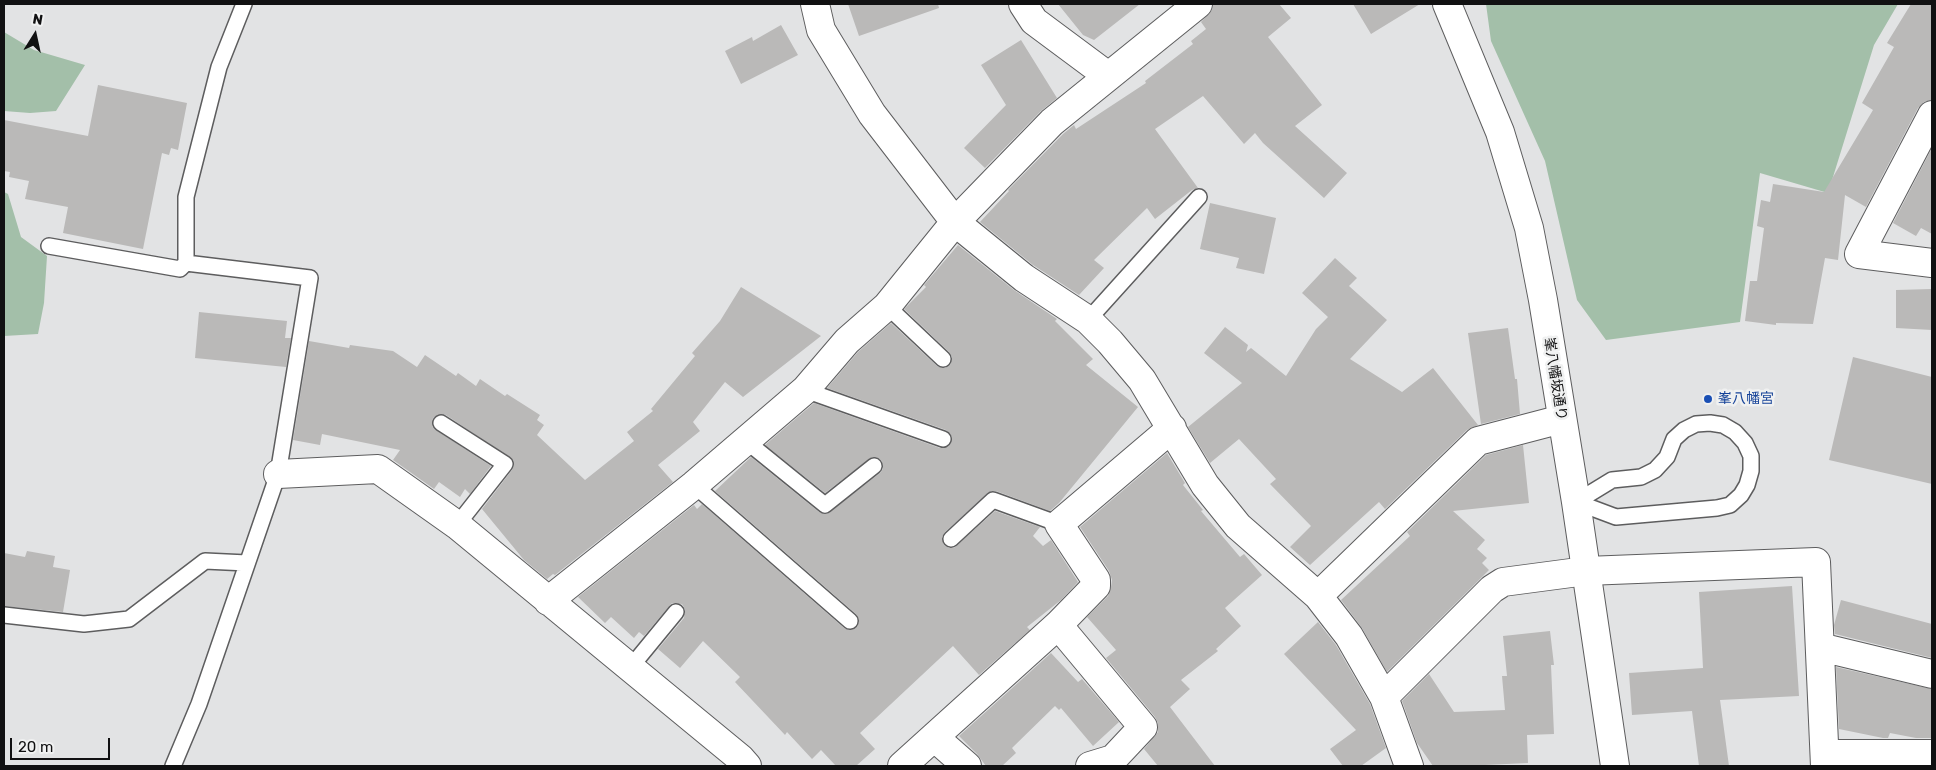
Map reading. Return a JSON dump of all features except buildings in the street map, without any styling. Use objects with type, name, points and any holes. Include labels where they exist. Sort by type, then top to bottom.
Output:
[{"type":"street","points":[[815,4],[821,30],[872,114],[955,222],[1024,278],[1088,320],[1110,342],[1142,380],[1205,485],[1238,526],[1318,596],[1349,636],[1384,697],[1409,766]]},
{"type":"street","points":[[1023,4],[1034,21],[1108,76]]},
{"type":"street","points":[[548,601],[694,485],[805,390],[847,341],[887,306],[955,222],[1052,122],[1198,4]]},
{"type":"street","name":"峯八幡坂通り","points":[[1447,4],[1500,132],[1529,228],[1543,300],[1576,502],[1615,766]]},
{"type":"street","points":[[1932,115],[1859,254],[1932,263]]},
{"type":"street","points":[[1318,596],[1478,441],[1562,419]]},
{"type":"street","points":[[902,766],[1058,625],[1096,586],[1096,580],[1059,524],[1172,428]]},
{"type":"street","points":[[278,474],[378,469],[457,525],[740,758],[747,766]]},
{"type":"street","points":[[1384,697],[1492,589],[1503,582],[1586,571],[1816,562],[1825,760],[1932,754]]},
{"type":"street","points":[[1058,625],[1143,727],[1113,759],[1090,766]]},
{"type":"street","points":[[1820,647],[1932,674]]},
{"type":"street","points":[[934,737],[967,766]]},
{"type":"lane","points":[[49,246],[180,269],[186,262],[186,197],[219,67],[244,4]]},
{"type":"lane","points":[[1088,320],[1199,197]]},
{"type":"lane","points":[[173,766],[199,704],[278,474],[310,278],[186,262]]},
{"type":"lane","points":[[887,306],[943,359]]},
{"type":"lane","points":[[805,390],[943,438]]},
{"type":"lane","points":[[441,423],[505,464],[457,525]]},
{"type":"lane","points":[[1710,423],[1723,425],[1735,432],[1745,443],[1751,456],[1752,471],[1747,485],[1730,505],[1717,508],[1616,517],[1576,502],[1612,480],[1641,477],[1655,470],[1667,457],[1674,439],[1684,430],[1696,424],[1710,423]]},
{"type":"lane","points":[[746,441],[825,505],[874,466]]},
{"type":"lane","points":[[694,485],[850,621]]},
{"type":"lane","points":[[951,539],[993,500],[1059,524]]},
{"type":"lane","points":[[4,615],[84,624],[129,619],[205,561],[247,563]]},
{"type":"lane","points":[[630,668],[676,612]]},
{"type":"green space","points":[[1486,4],[1898,4],[1874,45],[1828,193],[1760,173],[1740,322],[1606,340],[1577,300],[1545,161],[1491,41]]},
{"type":"green space","points":[[4,32],[34,50],[85,65],[56,111],[30,113],[4,111]]},
{"type":"green space","points":[[4,192],[8,194],[21,237],[47,256],[44,303],[38,334],[4,336]]},
{"type":"place","name":"峯八幡宮","points":[[1708,399]]}]
